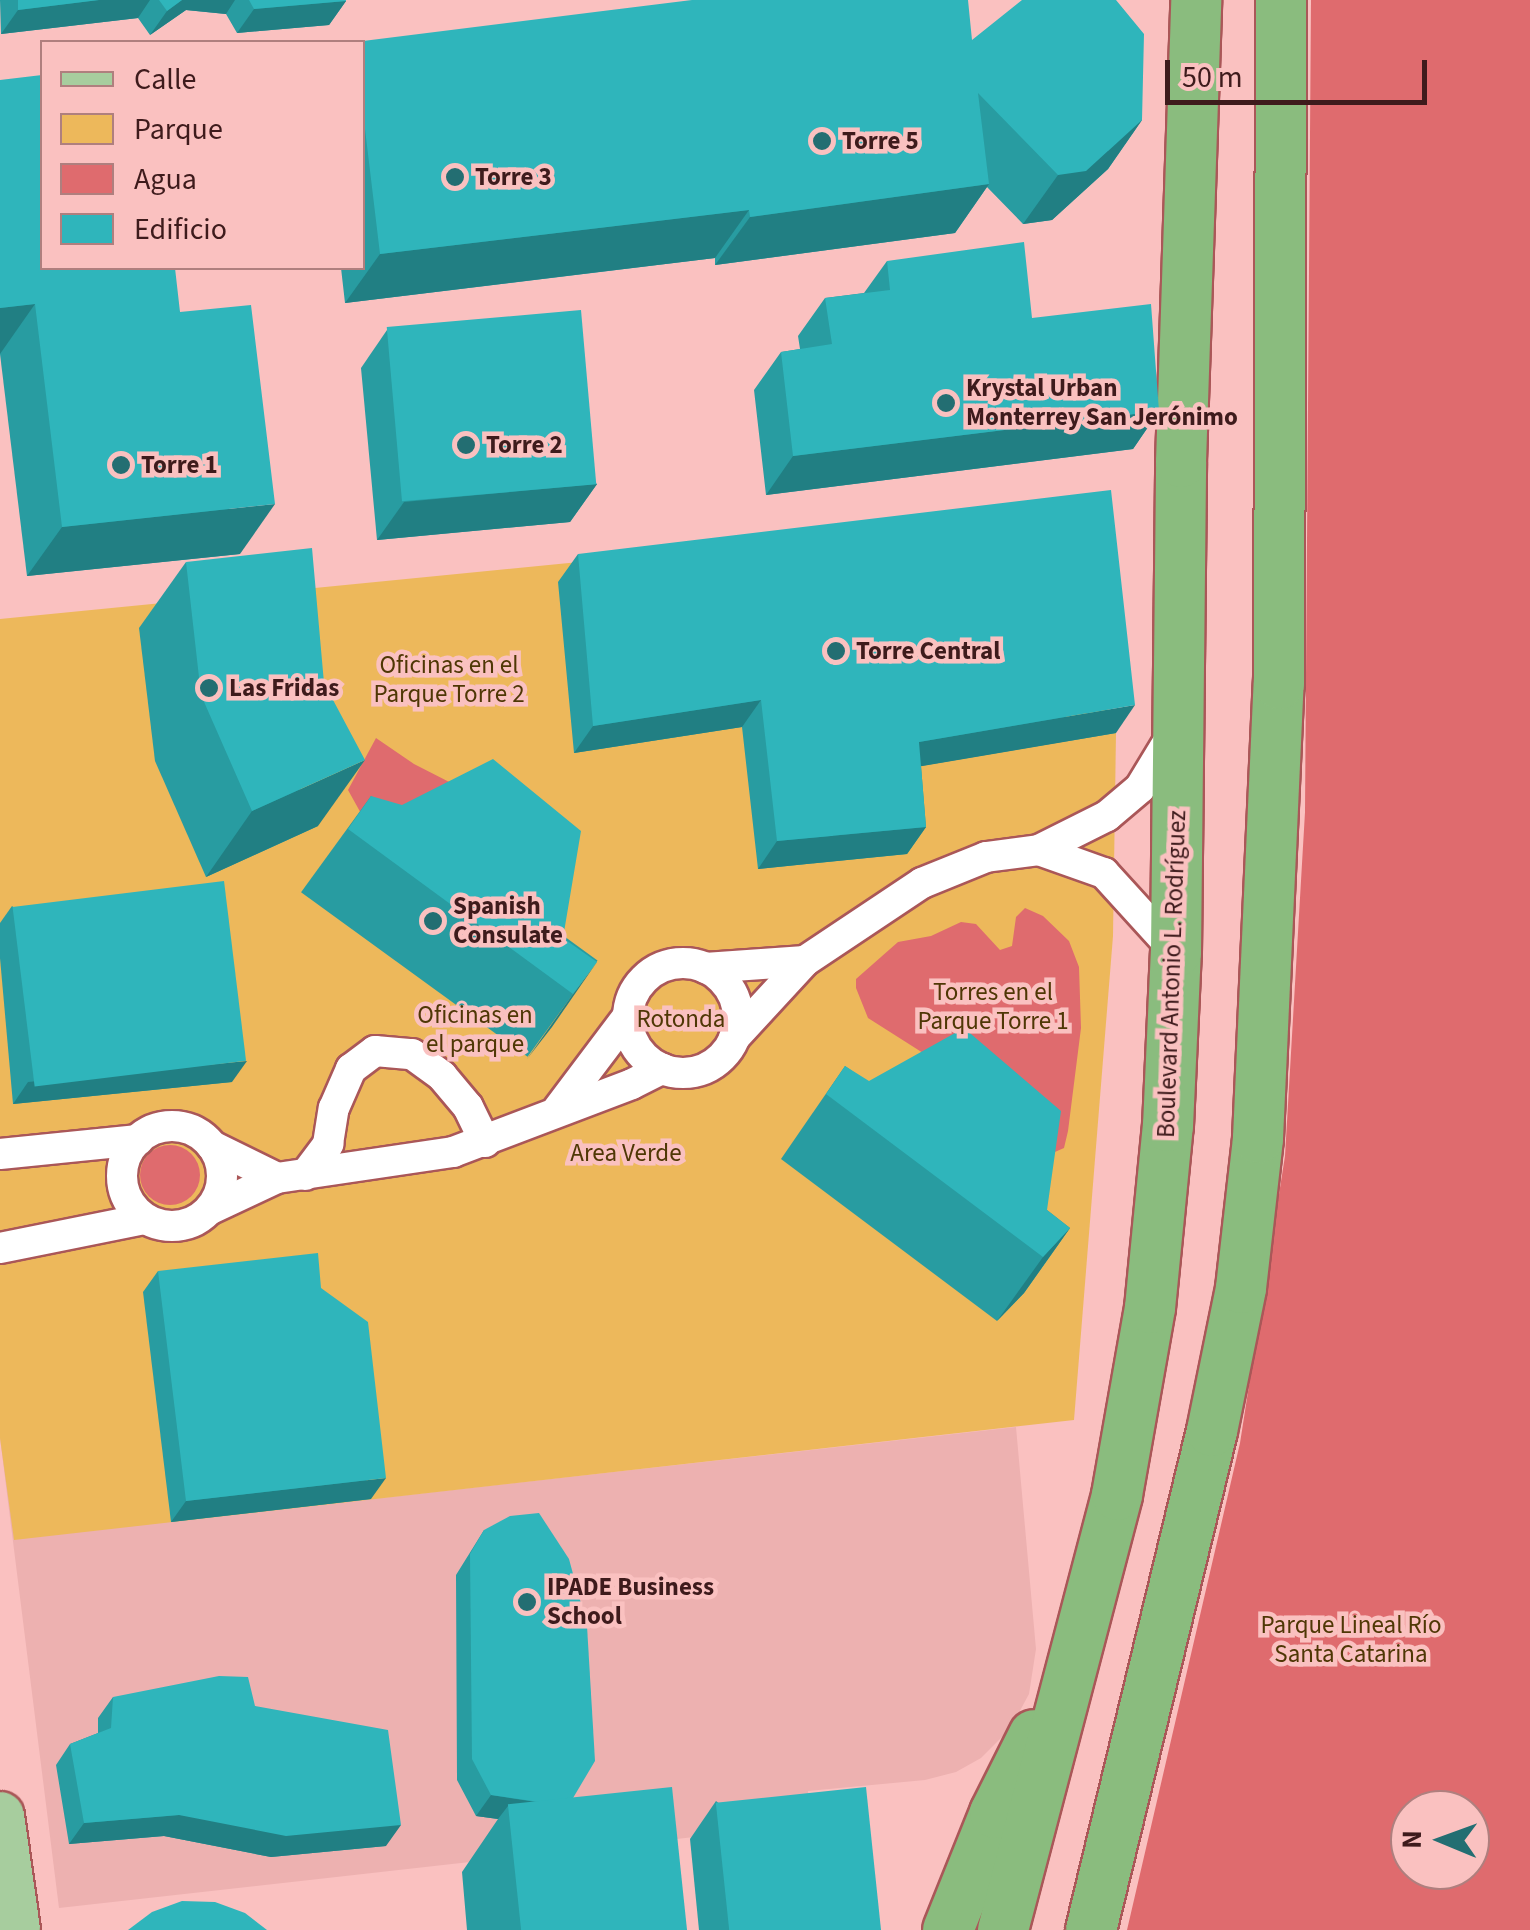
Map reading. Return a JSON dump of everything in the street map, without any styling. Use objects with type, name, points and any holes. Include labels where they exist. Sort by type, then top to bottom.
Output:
[{"type":"highway","name":"Boulevard Antonio L. Rodríguez","points":[[1004,1930],[1117,1495],[1150,1308],[1168,1126],[1176,952],[1181,462],[1196,0]]},
{"type":"highway","points":[[1091,1930],[1212,1431],[1241,1288],[1258,1138],[1279,684],[1281,0]]},
{"type":"highway","points":[[948,1930],[995,1813],[1082,1641]]},
{"type":"highway","points":[[1055,1930],[1096,1829],[1123,1800]]},
{"type":"main road","points":[[0,1816],[16,1930]]},
{"type":"street","points":[[630,1029],[642,1056],[662,1068],[690,1073],[707,1068],[805,960],[922,883],[986,857],[1039,850],[1107,816],[1140,788],[1178,726]]},
{"type":"street","points":[[1039,850],[1104,873],[1176,952]]},
{"type":"street","points":[[632,1084],[630,1029],[636,989],[648,975],[683,962],[706,968],[805,960]]},
{"type":"street","points":[[706,968],[730,989],[737,1006],[734,1038]]},
{"type":"street","points":[[558,1109],[630,1029]]},
{"type":"street","points":[[291,1177],[328,1144],[334,1108],[351,1070],[375,1052],[412,1054],[442,1076],[468,1107],[485,1142]]},
{"type":"street","points":[[138,1140],[124,1166],[123,1178],[133,1208],[144,1220],[159,1226],[181,1225],[198,1220],[211,1208],[291,1177],[452,1152],[485,1142],[558,1109],[632,1084],[662,1068]]},
{"type":"street","points":[[0,1154],[138,1140],[167,1126],[185,1128],[212,1146],[291,1177]]},
{"type":"street","points":[[211,1208],[221,1181],[212,1146]]},
{"type":"street","points":[[0,1248],[144,1220]]},
{"type":"shaded area","name":"IPADE Business School","points":[[0,1310],[372,1499],[1016,1427],[1036,1649],[1029,1694],[1010,1729],[981,1758],[956,1772],[925,1780],[808,1791],[810,1824],[59,1908],[0,1438]]},
{"type":"green space","name":"Oficinas en el parque","points":[[1045,516],[1116,733],[1113,936],[1074,1420],[14,1540],[0,1438],[0,619]]},
{"type":"water","name":"Parque Lineal Río Santa Catarina","points":[[1311,0],[1530,0],[1530,1930],[1127,1930],[1240,1443],[1285,1156],[1305,812]]},
{"type":"water","points":[[376,738],[414,764],[514,815],[368,826],[348,790]]},
{"type":"water","points":[[1025,908],[1043,916],[1069,941],[1079,967],[1081,1028],[1068,1131],[1064,1148],[1048,1155],[964,1079],[868,1018],[856,988],[856,979],[898,942],[931,936],[961,922],[976,924],[1000,950],[1012,946],[1016,917]]},
{"type":"water","points":[[170,1145],[192,1153],[200,1175],[192,1197],[170,1205],[148,1197],[140,1175],[148,1153]]},
{"type":"building","points":[[18,0],[99,0],[18,10]]},
{"type":"building","points":[[159,0],[182,0],[167,11]]},
{"type":"building","points":[[249,0],[346,0],[346,1],[254,9]]},
{"type":"building","points":[[692,0],[968,0],[972,40],[1022,0],[1116,0],[1144,34],[1142,120],[1086,171],[1058,175],[978,93],[989,184],[750,217],[749,210],[380,254],[365,129],[365,41]]},
{"type":"building","points":[[40,75],[40,270],[175,270],[180,312],[251,305],[275,504],[62,527],[35,304],[0,308],[0,80]]},
{"type":"building","points":[[1024,242],[1032,318],[1151,304],[1159,411],[793,456],[781,352],[832,344],[825,298],[890,290],[887,261]]},
{"type":"building","name":"Torre 2","points":[[581,310],[596,484],[402,501],[387,327]]},
{"type":"building","name":"Torre Central","points":[[1111,490],[1135,705],[919,742],[926,827],[777,841],[761,700],[593,726],[578,554]]},
{"type":"building","points":[[312,548],[324,683],[365,760],[252,811],[201,695],[186,562]]},
{"type":"building","points":[[493,759],[581,831],[563,938],[597,962],[573,994],[348,829],[371,796],[402,805]]},
{"type":"building","points":[[224,881],[246,1061],[35,1087],[13,907]]},
{"type":"building","points":[[964,1028],[1061,1111],[1047,1210],[1070,1228],[1043,1257],[826,1094],[845,1066],[869,1081]]},
{"type":"building","points":[[318,1253],[321,1288],[368,1322],[386,1478],[186,1501],[158,1271]]},
{"type":"building","points":[[539,1513],[569,1559],[587,1626],[595,1761],[573,1798],[539,1802],[491,1795],[472,1759],[470,1554],[484,1530],[510,1516]]},
{"type":"building","points":[[219,1676],[248,1677],[255,1706],[388,1730],[401,1825],[286,1836],[179,1815],[84,1823],[70,1744],[111,1728],[113,1697]]},
{"type":"building","points":[[672,1787],[687,1930],[521,1930],[508,1804]]},
{"type":"building","points":[[866,1787],[881,1930],[729,1930],[716,1803]]},
{"type":"building","points":[[182,1901],[215,1902],[245,1913],[267,1930],[128,1930],[152,1912]]},
{"type":"place","name":"Torre 5","points":[[822,141]]},
{"type":"place","name":"Torre 3","points":[[455,177]]},
{"type":"place","name":"Krystal Urban Monterrey San Jerónimo","points":[[946,403]]},
{"type":"place","name":"Torre 2","points":[[466,445]]},
{"type":"place","name":"Torre 1","points":[[121,465]]},
{"type":"place","name":"Torre Central","points":[[836,651]]},
{"type":"place","name":"Las Fridas","points":[[209,688]]},
{"type":"place","name":"Spanish Consulate","points":[[433,921]]},
{"type":"place","name":"IPADE Business School","points":[[527,1602]]},
{"type":"park label","name":"Oficinas en el Parque Torre 2","points":[[449,680]]},
{"type":"park label","name":"Torres en el Parque Torre 1","points":[[993,1008]]},
{"type":"park label","name":"Rotonda","points":[[681,1019]]},
{"type":"park label","name":"Area Verde","points":[[626,1153]]}]
